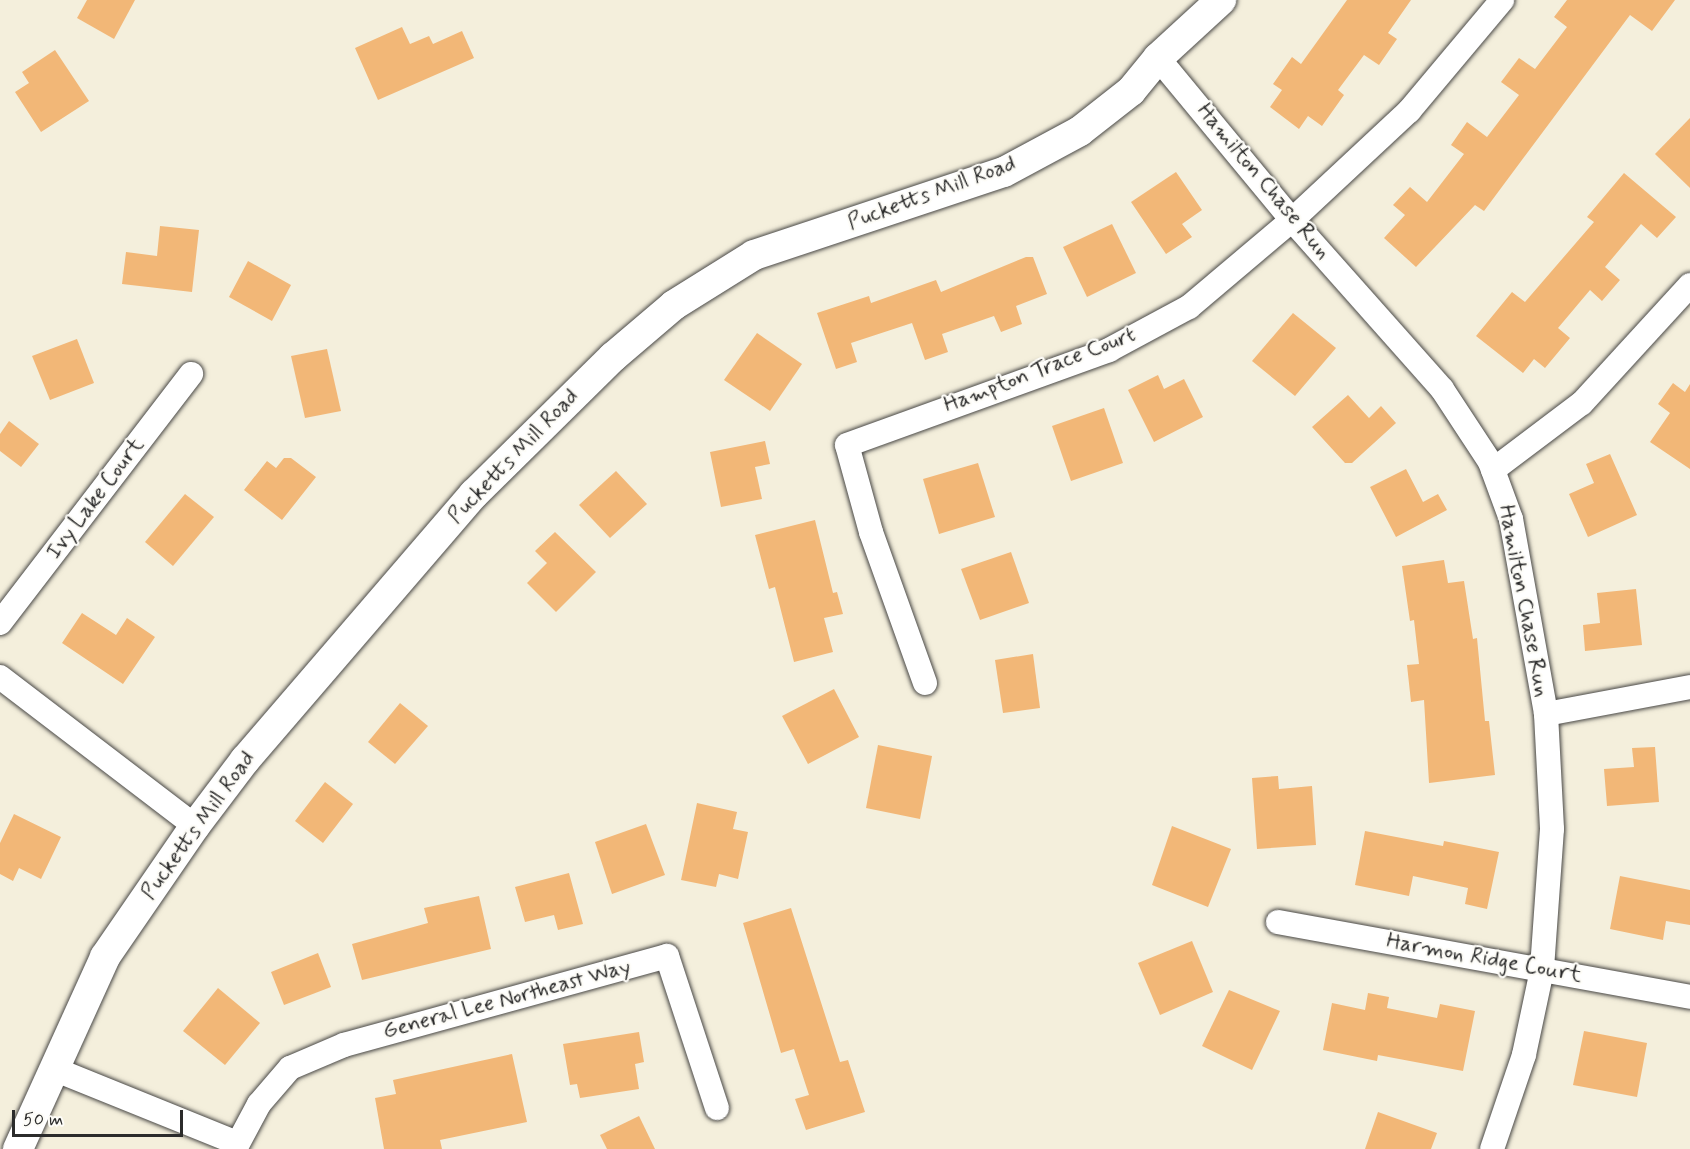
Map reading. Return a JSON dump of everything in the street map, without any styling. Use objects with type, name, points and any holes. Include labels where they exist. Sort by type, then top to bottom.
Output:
[{"type":"street","name":"Pucketts Mill Road","points":[[18,1149],[105,957],[195,826],[245,760],[474,494],[613,357],[674,305],[754,255],[1004,172],[1080,131],[1131,91],[1158,58],[1221,0]]},
{"type":"street","name":"Hampton Trace Court","points":[[925,683],[871,532],[847,445],[1109,350],[1189,307],[1292,220],[1409,111],[1502,0]]},
{"type":"street","name":"Hamilton Chase Run","points":[[1158,58],[1292,220],[1442,389],[1493,470],[1511,519],[1546,714],[1552,829],[1542,970],[1524,1055],[1492,1149]]},
{"type":"street","points":[[1493,470],[1582,403],[1690,285]]},
{"type":"street","name":"Ivy Lake Court","points":[[0,623],[191,374]]},
{"type":"street","points":[[0,677],[195,826]]},
{"type":"street","points":[[1546,714],[1690,687]]},
{"type":"street","name":"Harmon Ridge Court","points":[[1278,922],[1690,997]]},
{"type":"street","name":"General Lee Northeast Way","points":[[236,1146],[259,1104],[290,1068],[344,1045],[667,956],[717,1108]]},
{"type":"street","points":[[54,1069],[236,1146]]},
{"type":"building","points":[[87,0],[135,0],[114,39],[77,18]]},
{"type":"building","points":[[1347,0],[1411,0],[1388,33],[1397,39],[1379,65],[1364,55],[1338,90],[1344,95],[1322,126],[1308,116],[1299,129],[1270,107],[1282,90],[1273,84],[1292,57],[1301,64]]},
{"type":"building","points":[[1567,0],[1675,0],[1652,31],[1630,15],[1484,211],[1475,205],[1416,267],[1384,238],[1405,215],[1393,205],[1410,187],[1427,202],[1464,154],[1451,145],[1467,122],[1487,137],[1519,95],[1501,82],[1519,58],[1535,69],[1567,27],[1554,17]]},
{"type":"building","points":[[402,27],[410,44],[429,36],[433,44],[462,31],[474,58],[378,100],[355,48]]},
{"type":"building","points":[[55,50],[89,101],[41,132],[15,92],[29,83],[22,72]]},
{"type":"building","points":[[1690,118],[1690,188],[1655,154]]},
{"type":"building","points":[[1176,172],[1202,210],[1182,224],[1192,237],[1166,254],[1131,202]]},
{"type":"building","points":[[1624,173],[1676,217],[1657,238],[1641,224],[1605,267],[1620,280],[1602,301],[1590,290],[1558,328],[1570,338],[1545,368],[1534,359],[1523,373],[1476,336],[1512,292],[1525,302],[1594,222],[1587,217]]},
{"type":"building","points":[[1112,224],[1136,273],[1087,297],[1063,247]]},
{"type":"building","points":[[160,226],[199,230],[192,292],[122,284],[126,252],[157,256]]},
{"type":"building","points":[[1026,257],[1033,257],[1047,294],[1016,306],[1022,324],[1001,332],[994,316],[942,334],[948,352],[925,360],[912,323],[851,343],[857,362],[836,369],[817,313],[869,296],[871,303],[936,280],[941,292]]},
{"type":"building","points":[[248,261],[291,285],[272,321],[229,297]]},
{"type":"building","points":[[1293,313],[1336,348],[1295,396],[1252,361]]},
{"type":"building","points":[[757,333],[802,364],[770,411],[724,380]]},
{"type":"building","points":[[77,339],[94,383],[50,400],[32,356]]},
{"type":"building","points":[[327,349],[341,411],[305,418],[291,356]]},
{"type":"building","points":[[1158,375],[1164,389],[1184,379],[1203,417],[1154,442],[1128,390]]},
{"type":"building","points":[[1673,383],[1685,392],[1690,384],[1690,469],[1650,442],[1670,413],[1658,404]]},
{"type":"building","points":[[1348,395],[1369,418],[1381,406],[1396,423],[1352,463],[1345,463],[1312,427]]},
{"type":"building","points":[[1104,408],[1123,463],[1071,481],[1052,426]]},
{"type":"building","points":[[9,421],[39,444],[21,467],[0,451],[0,434]]},
{"type":"building","points":[[765,441],[770,464],[755,467],[762,499],[721,507],[710,452]]},
{"type":"building","points":[[1610,454],[1637,515],[1588,537],[1569,494],[1594,483],[1586,464]]},
{"type":"building","points":[[284,458],[291,458],[316,477],[282,520],[244,490],[267,461],[276,468]]},
{"type":"building","points":[[978,463],[995,517],[939,534],[923,479]]},
{"type":"building","points":[[1406,469],[1423,502],[1438,494],[1447,510],[1396,537],[1370,487]]},
{"type":"building","points":[[616,471],[647,504],[610,538],[579,505]]},
{"type":"building","points":[[185,494],[214,517],[173,566],[145,542]]},
{"type":"building","points":[[815,520],[833,593],[837,592],[843,614],[824,618],[833,652],[794,662],[775,587],[769,589],[755,535]]},
{"type":"building","points":[[555,532],[596,572],[556,612],[527,583],[547,563],[535,551]]},
{"type":"building","points":[[1011,552],[1029,603],[980,620],[961,569]]},
{"type":"building","points":[[1444,560],[1448,583],[1464,581],[1473,639],[1477,638],[1485,721],[1489,721],[1495,775],[1429,783],[1424,700],[1411,702],[1407,665],[1419,664],[1414,620],[1410,621],[1402,566]]},
{"type":"building","points":[[1636,589],[1642,645],[1585,651],[1583,625],[1600,623],[1597,593]]},
{"type":"building","points":[[82,613],[116,635],[127,618],[155,637],[123,684],[62,643]]},
{"type":"building","points":[[1033,654],[1040,708],[1003,713],[995,660]]},
{"type":"building","points":[[834,689],[859,737],[808,764],[782,716]]},
{"type":"building","points":[[400,703],[428,726],[395,764],[368,742]]},
{"type":"building","points":[[878,745],[932,756],[920,819],[866,808]]},
{"type":"building","points":[[1655,747],[1659,802],[1607,806],[1604,769],[1634,767],[1632,748]]},
{"type":"building","points":[[1278,776],[1279,789],[1312,786],[1316,845],[1257,849],[1252,778]]},
{"type":"building","points":[[325,782],[353,804],[323,843],[295,821]]},
{"type":"building","points":[[697,803],[737,812],[733,829],[748,832],[738,879],[719,874],[716,887],[681,880]]},
{"type":"building","points":[[14,814],[61,837],[41,879],[19,868],[13,881],[0,874],[0,843]]},
{"type":"building","points":[[646,824],[665,875],[612,894],[595,842]]},
{"type":"building","points":[[1172,826],[1231,849],[1208,907],[1152,885]]},
{"type":"building","points":[[1365,831],[1443,846],[1444,841],[1499,852],[1487,909],[1465,904],[1468,888],[1413,876],[1409,896],[1355,885]]},
{"type":"building","points":[[569,873],[583,924],[558,930],[554,915],[525,922],[515,887]]},
{"type":"building","points":[[1620,876],[1690,890],[1690,925],[1666,921],[1663,940],[1610,929]]},
{"type":"building","points":[[479,896],[491,949],[362,980],[352,944],[428,923],[424,908]]},
{"type":"building","points":[[791,908],[840,1062],[848,1060],[865,1112],[806,1130],[795,1099],[809,1095],[794,1049],[781,1053],[743,923]]},
{"type":"building","points":[[1192,941],[1213,992],[1160,1015],[1138,963]]},
{"type":"building","points":[[318,953],[331,987],[284,1005],[271,972]]},
{"type":"building","points":[[218,988],[260,1023],[225,1065],[183,1031]]},
{"type":"building","points":[[1229,990],[1280,1011],[1252,1070],[1202,1046]]},
{"type":"building","points":[[1368,993],[1389,997],[1387,1008],[1437,1018],[1440,1004],[1475,1011],[1463,1071],[1378,1055],[1377,1061],[1323,1050],[1332,1003],[1365,1010]]},
{"type":"building","points":[[1584,1031],[1647,1043],[1637,1097],[1573,1085]]},
{"type":"building","points":[[639,1032],[644,1062],[635,1064],[639,1089],[580,1098],[577,1084],[570,1085],[563,1044]]},
{"type":"building","points":[[512,1054],[527,1122],[440,1140],[442,1149],[384,1149],[375,1098],[396,1094],[393,1080]]},
{"type":"building","points":[[1378,1112],[1437,1133],[1431,1149],[1365,1149]]},
{"type":"building","points":[[639,1116],[655,1149],[607,1149],[600,1135]]}]
